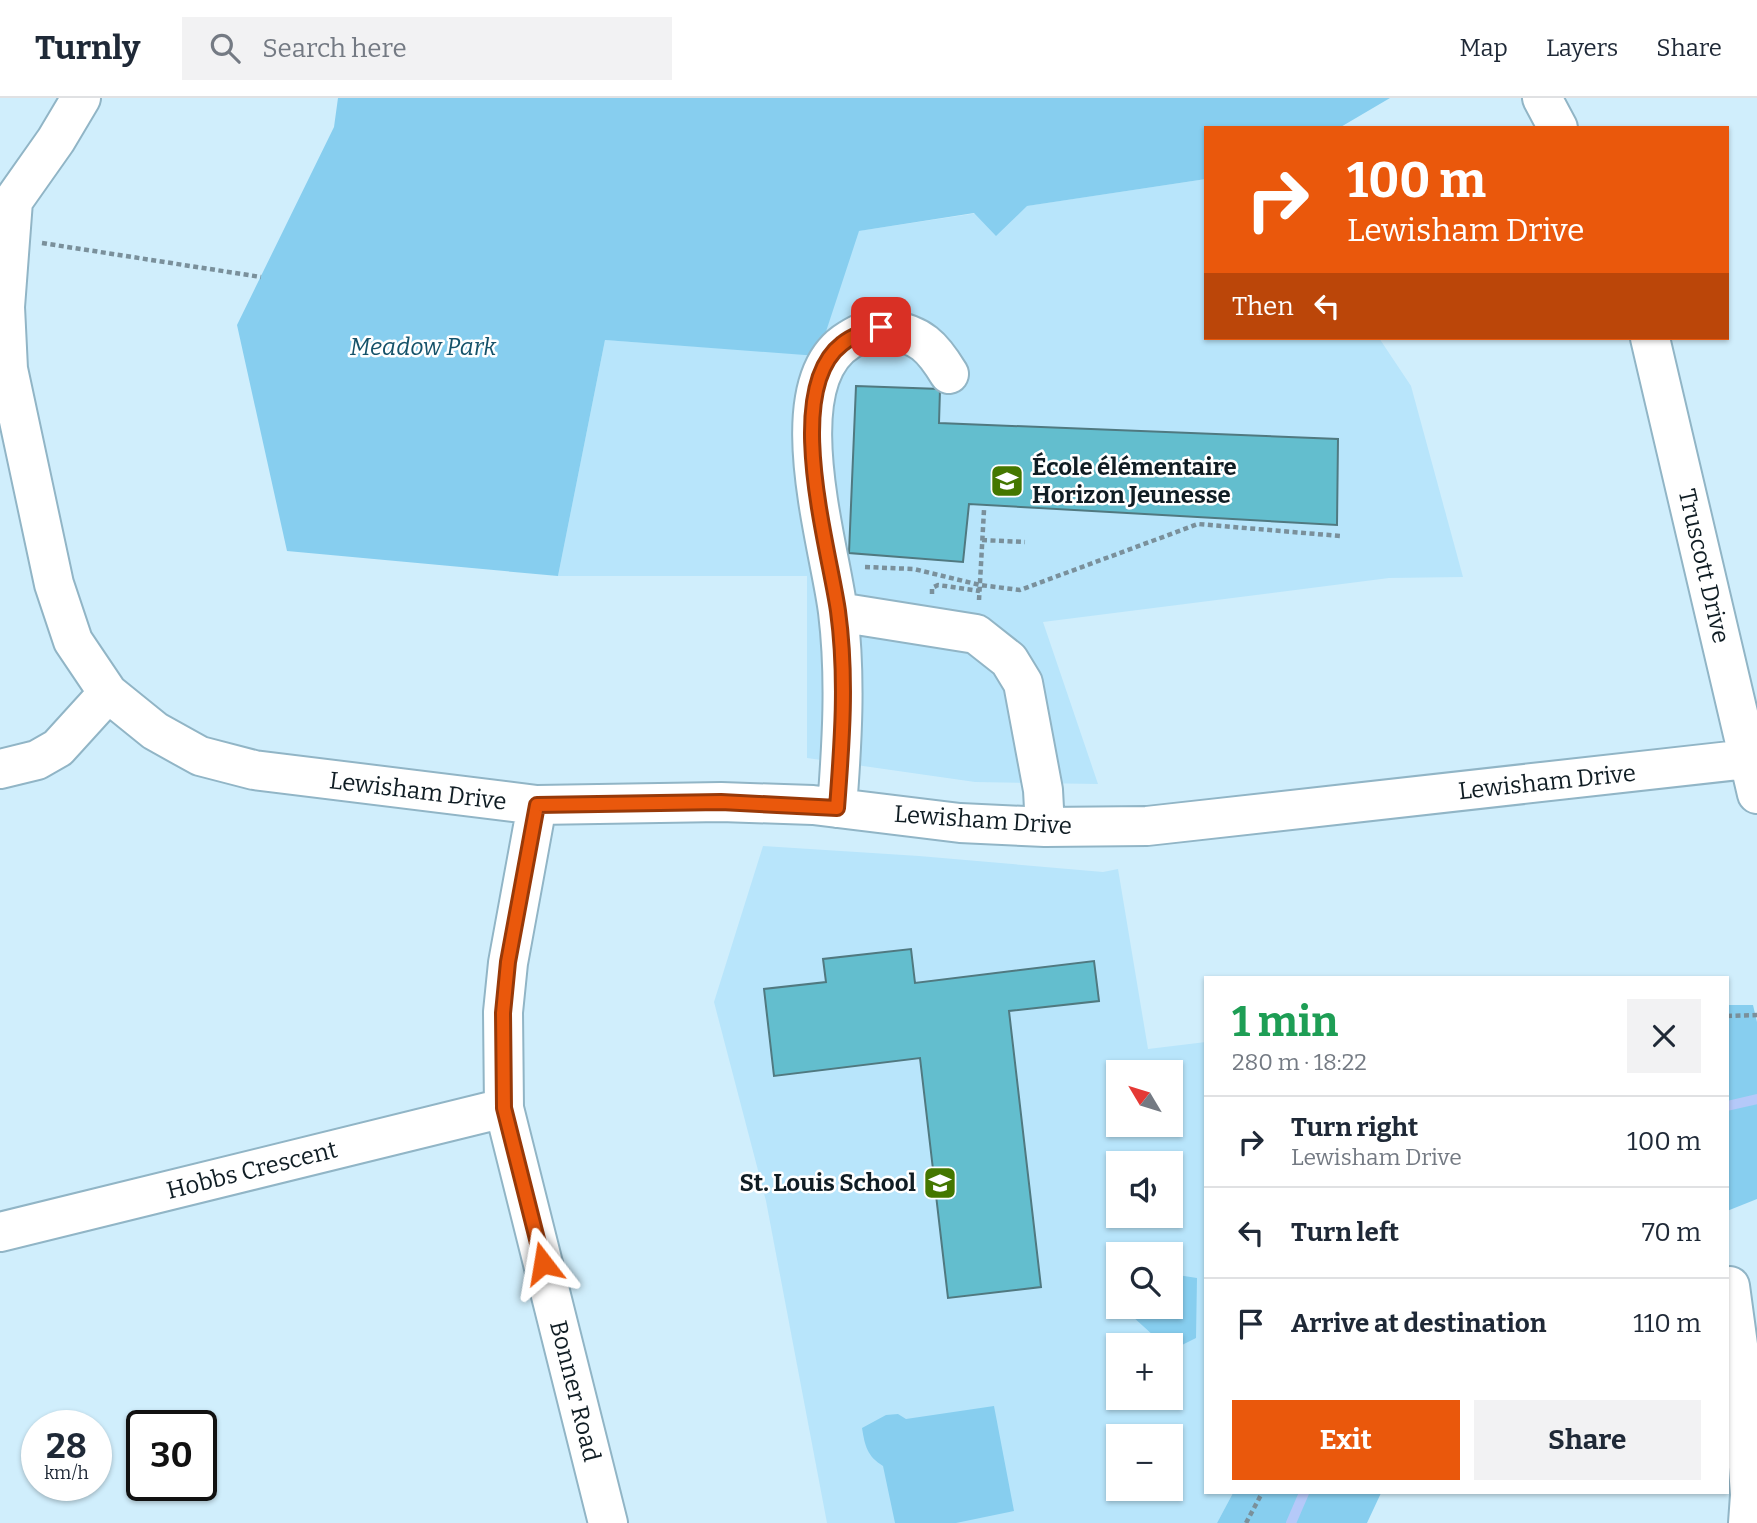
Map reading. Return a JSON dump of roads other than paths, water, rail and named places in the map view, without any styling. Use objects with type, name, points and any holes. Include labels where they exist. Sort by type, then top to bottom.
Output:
[{"type":"street","points":[[8,212],[81,98]]},
{"type":"street","points":[[1542,98],[1557,126]]},
{"type":"street","name":"Lewisham Drive","points":[[8,212],[5,307],[8,369],[54,584],[73,641],[108,693],[155,731],[200,756],[254,770],[537,805],[721,802],[837,808],[960,823],[1045,827],[1147,826],[1754,770]]},
{"type":"street","points":[[837,808],[844,723],[838,612],[818,509],[811,418],[821,372],[840,345],[858,334],[881,327],[911,333],[935,351],[949,374]]},
{"type":"street","name":"Truscott Drive","points":[[1650,340],[1754,770]]},
{"type":"street","points":[[838,612],[976,634],[1010,660],[1023,683],[1043,790],[1045,827]]},
{"type":"street","points":[[0,769],[37,760],[58,748],[108,693]]},
{"type":"street","name":"Bonner Road","points":[[537,805],[508,962],[503,1013],[504,1108],[608,1523]]},
{"type":"street","name":"Hobbs Crescent","points":[[0,1231],[504,1108]]},
{"type":"street","points":[[1730,1286],[1741,1367],[1750,1495],[1748,1523]]},
{"type":"waterway","points":[[1729,1106],[1757,1099]]},
{"type":"waterway","points":[[1291,1523],[1304,1494]]},
{"type":"place","name":"École élémentaire Horizon Jeunesse","points":[[1007,481]]},
{"type":"place","name":"St. Louis School","points":[[940,1183]]},
{"type":"park label","name":"Meadow Park","points":[[423,347]]}]
